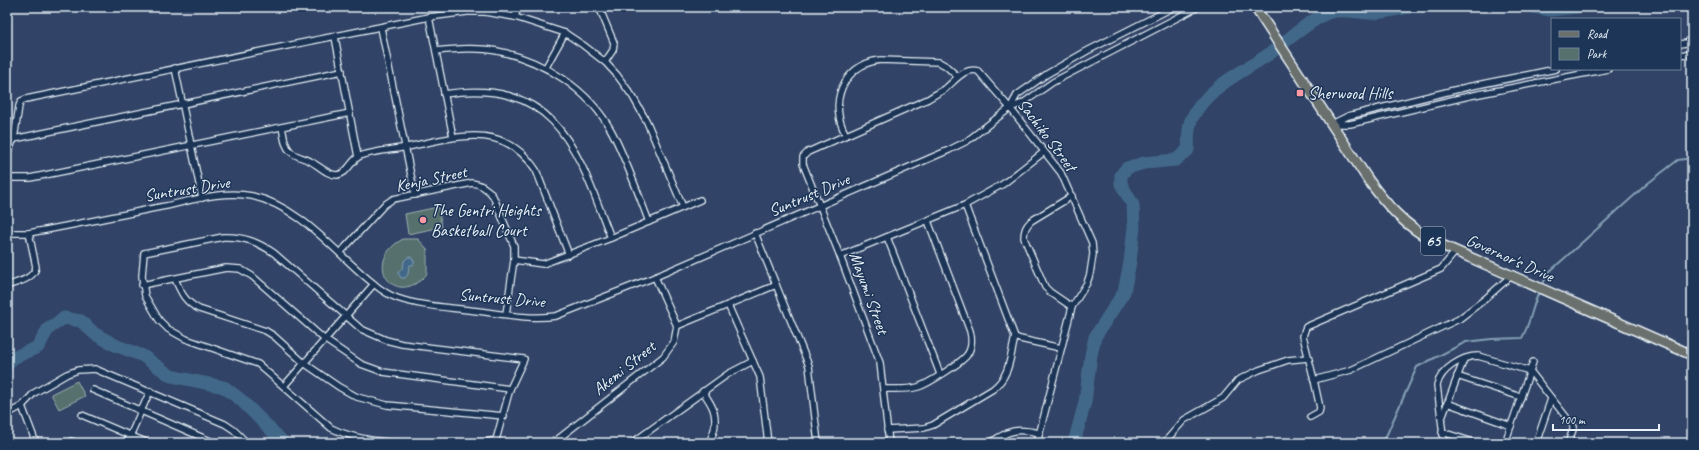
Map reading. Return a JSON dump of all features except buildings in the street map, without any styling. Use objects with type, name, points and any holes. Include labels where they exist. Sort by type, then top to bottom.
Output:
[{"type":"main road","name":"Governor's Drive","points":[[1257,9],[1367,178],[1392,210],[1418,232],[1456,252],[1692,355]]},
{"type":"street","points":[[515,17],[518,7]]},
{"type":"street","points":[[599,7],[614,44],[613,50],[605,62]]},
{"type":"street","name":"Suntrust Drive","points":[[1010,108],[1017,95],[1047,74],[1087,51],[1174,7]]},
{"type":"street","name":"Suntrust Drive","points":[[7,233],[29,233],[202,198],[241,194],[253,196],[270,202],[299,219],[340,252],[374,284],[390,295],[407,301],[506,314],[540,318],[556,316],[655,277],[955,147],[984,129],[1010,108],[1023,103],[1053,82],[1198,7]]},
{"type":"street","points":[[7,154],[14,139],[19,106],[21,101],[26,99],[381,28],[429,17],[467,12],[485,12],[515,17],[566,33],[605,62],[617,75],[633,97],[648,122],[683,207]]},
{"type":"street","points":[[429,17],[453,137]]},
{"type":"street","points":[[381,28],[415,195]]},
{"type":"street","points":[[546,67],[566,33]]},
{"type":"street","points":[[335,37],[358,157]]},
{"type":"street","points":[[1681,44],[1692,42]]},
{"type":"street","points":[[436,51],[466,48],[495,50],[526,58],[546,67],[577,89],[596,108],[612,132],[650,222]]},
{"type":"street","points":[[1681,55],[1692,53]]},
{"type":"street","points":[[872,61],[939,62],[958,77],[945,89],[928,99],[846,135],[838,117],[837,105],[842,86],[850,74],[859,66],[872,61]]},
{"type":"street","points":[[175,68],[202,198]]},
{"type":"street","name":"Sachiko Street","points":[[958,77],[973,69],[978,71],[1010,108],[1061,173],[1092,243],[1093,254],[1088,278],[1072,307],[1037,443]]},
{"type":"street","points":[[1332,124],[1348,116],[1551,70]]},
{"type":"street","points":[[1332,124],[1350,124],[1469,96],[1603,70]]},
{"type":"street","points":[[14,139],[342,71]]},
{"type":"street","points":[[444,94],[466,91],[504,95],[522,101],[553,120],[572,145],[584,169],[611,238]]},
{"type":"street","points":[[7,176],[12,178],[30,178],[191,144],[350,113]]},
{"type":"street","points":[[282,127],[286,145],[291,152],[311,161],[330,174],[337,175],[344,173],[358,157],[473,134],[500,139],[520,151],[529,159],[542,183],[569,255]]},
{"type":"street","name":"Mayumi Street","points":[[846,135],[808,152],[803,157],[803,164],[840,256],[880,363],[889,443]]},
{"type":"street","points":[[840,256],[965,205],[1003,184],[1044,152]]},
{"type":"street","name":"Kenja Street","points":[[340,252],[384,205],[393,200],[472,183],[483,186],[494,196],[514,246],[514,260],[506,314]]},
{"type":"street","points":[[1072,196],[1031,221],[1026,226],[1024,231],[1024,238],[1045,287],[1072,307]]},
{"type":"street","points":[[514,260],[544,264],[650,222],[700,200]]},
{"type":"street","points":[[888,430],[924,428],[933,425],[993,389],[1002,382],[1006,375],[1015,336],[965,205]]},
{"type":"street","points":[[884,389],[918,386],[961,362],[968,354],[971,344],[970,331],[928,221]]},
{"type":"street","points":[[7,286],[30,276],[35,272],[36,267],[29,233]]},
{"type":"street","points":[[755,233],[809,366],[818,443]]},
{"type":"street","points":[[404,443],[385,442],[340,433],[331,428],[266,370],[250,360],[186,339],[168,329],[159,320],[150,307],[142,285],[144,253],[222,237],[234,236],[245,238],[264,246],[361,329],[386,340],[409,345],[524,359],[510,389],[504,416],[496,440],[483,443]]},
{"type":"street","points":[[887,238],[940,374]]},
{"type":"street","points":[[1310,417],[1319,412],[1320,408],[1303,336],[1306,327],[1442,269],[1456,252]]},
{"type":"street","points":[[142,285],[226,268],[234,268],[245,271],[324,340],[362,364],[383,372],[510,389]]},
{"type":"street","points":[[655,277],[677,326],[776,285]]},
{"type":"street","points":[[1314,380],[1351,370],[1459,319],[1515,277]]},
{"type":"street","points":[[175,279],[181,294],[192,305],[199,309],[266,331],[274,336],[304,363],[348,393],[387,405],[504,416]]},
{"type":"street","points":[[284,386],[374,284]]},
{"type":"street","points":[[728,305],[760,377],[768,443]]},
{"type":"street","name":"Akemi Street","points":[[554,443],[663,357],[674,342],[677,326]]},
{"type":"street","points":[[1015,336],[1020,339],[1061,348]]},
{"type":"street","points":[[1444,443],[1437,385],[1439,378],[1442,373],[1464,359],[1470,356],[1478,356],[1530,371],[1574,427],[1568,443]]},
{"type":"street","points":[[1164,443],[1184,420],[1223,398],[1238,380],[1259,370],[1288,360],[1308,358]]},
{"type":"street","points":[[1441,420],[1464,359]]},
{"type":"street","points":[[632,443],[728,374],[753,361]]},
{"type":"street","points":[[1505,443],[1533,362]]},
{"type":"street","points":[[7,414],[22,406],[34,393],[49,384],[67,374],[89,368],[102,370],[225,424],[240,440],[247,443]]},
{"type":"street","points":[[1457,376],[1521,397]]},
{"type":"street","points":[[93,390],[215,443]]},
{"type":"street","points":[[127,443],[150,391]]},
{"type":"street","points":[[703,392],[713,408],[715,423],[713,437],[708,443]]},
{"type":"street","points":[[1536,443],[1551,399]]},
{"type":"street","points":[[1447,404],[1511,426]]},
{"type":"street","points":[[22,406],[36,443]]},
{"type":"street","points":[[82,415],[148,443]]},
{"type":"street","points":[[990,443],[1005,433],[1014,430],[1025,430],[1039,433]]},
{"type":"street","points":[[1442,432],[1476,443]]},
{"type":"green space","name":"The Gentri Heights Basketball Court","points":[[438,207],[442,227],[408,234],[405,214]]},
{"type":"green space","points":[[403,239],[418,239],[427,249],[427,274],[415,284],[403,287],[394,285],[387,279],[383,269],[384,259],[391,248]]},
{"type":"green space","points":[[77,381],[85,396],[59,409],[51,394]]},
{"type":"water","points":[[408,257],[411,257],[414,264],[409,266],[408,274],[405,278],[401,278],[398,273],[403,267],[404,261]]},
{"type":"waterway","points":[[1074,443],[1085,402],[1091,355],[1095,337],[1124,292],[1130,262],[1134,227],[1133,205],[1121,184],[1121,175],[1127,168],[1144,163],[1176,160],[1188,150],[1190,122],[1199,107],[1208,97],[1217,88],[1272,52],[1315,19],[1330,12],[1336,11],[1376,13],[1409,7]]},
{"type":"waterway","points":[[1534,7],[1550,10],[1577,7]]},
{"type":"waterway","points":[[1542,286],[1548,273],[1647,184],[1678,160],[1692,158]]},
{"type":"waterway","points":[[1383,443],[1417,367],[1466,342],[1491,339],[1522,338],[1539,292]]},
{"type":"waterway","points":[[7,365],[13,358],[38,347],[48,329],[64,318],[81,321],[95,334],[115,345],[143,356],[171,376],[224,387],[241,400],[284,443]]},
{"type":"place","name":"Sherwood Hills","points":[[1300,93]]},
{"type":"place","name":"The Gentri Heights Basketball Court","points":[[423,220]]}]
